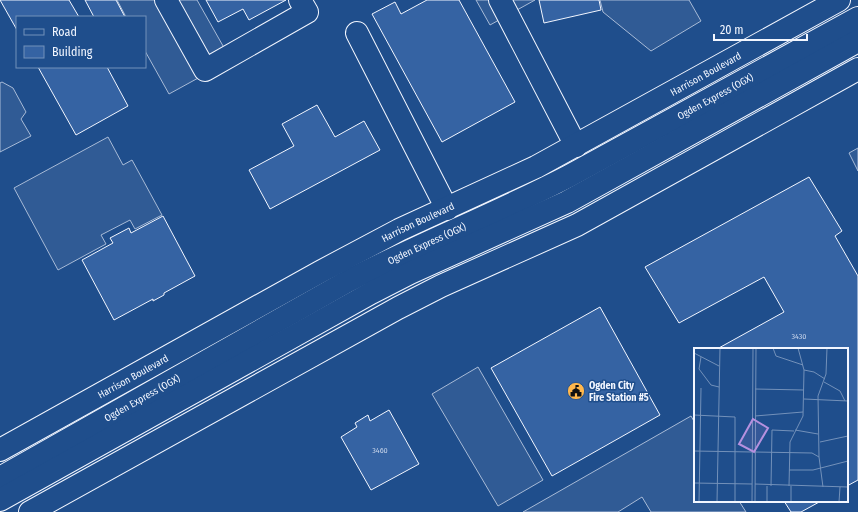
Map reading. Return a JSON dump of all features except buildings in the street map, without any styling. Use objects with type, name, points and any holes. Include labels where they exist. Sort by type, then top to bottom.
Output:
[{"type":"main road","points":[[166,0],[205,70],[307,12],[300,0]]},
{"type":"main road","points":[[500,0],[576,146]]},
{"type":"main road","name":"Harrison Boulevard","points":[[0,450],[320,272],[399,230],[536,167],[839,0]]},
{"type":"main road","name":"Ogden Express (OGX)","points":[[0,478],[348,281],[396,257],[521,201],[858,18]]},
{"type":"main road","points":[[357,33],[447,209]]},
{"type":"main road","name":"Ogden Express (OGX)","points":[[0,500],[371,293],[410,273],[567,202],[858,41]]},
{"type":"main road","points":[[30,512],[398,308],[441,286],[577,224],[858,70]]},
{"type":"shaded area","points":[[117,0],[197,0],[231,60],[169,94],[146,53],[146,16],[125,16]]},
{"type":"shaded area","points":[[476,0],[535,0],[490,25]]},
{"type":"shaded area","points":[[600,0],[689,0],[701,21],[651,51],[603,12]]},
{"type":"shaded area","points":[[2,82],[13,88],[26,112],[21,119],[31,136],[0,152],[0,83]]},
{"type":"shaded area","points":[[108,137],[123,165],[132,160],[162,215],[135,229],[130,220],[101,235],[106,244],[58,270],[14,188]]},
{"type":"shaded area","points":[[858,148],[858,171],[849,153]]},
{"type":"shaded area","points":[[478,367],[543,480],[498,506],[432,394]]},
{"type":"shaded area","points":[[691,416],[694,421],[694,502],[740,502],[746,512],[651,512],[642,497],[618,512],[523,512]]},
{"type":"place","name":"Ogden City Fire Station #5","points":[[576,391]]}]
